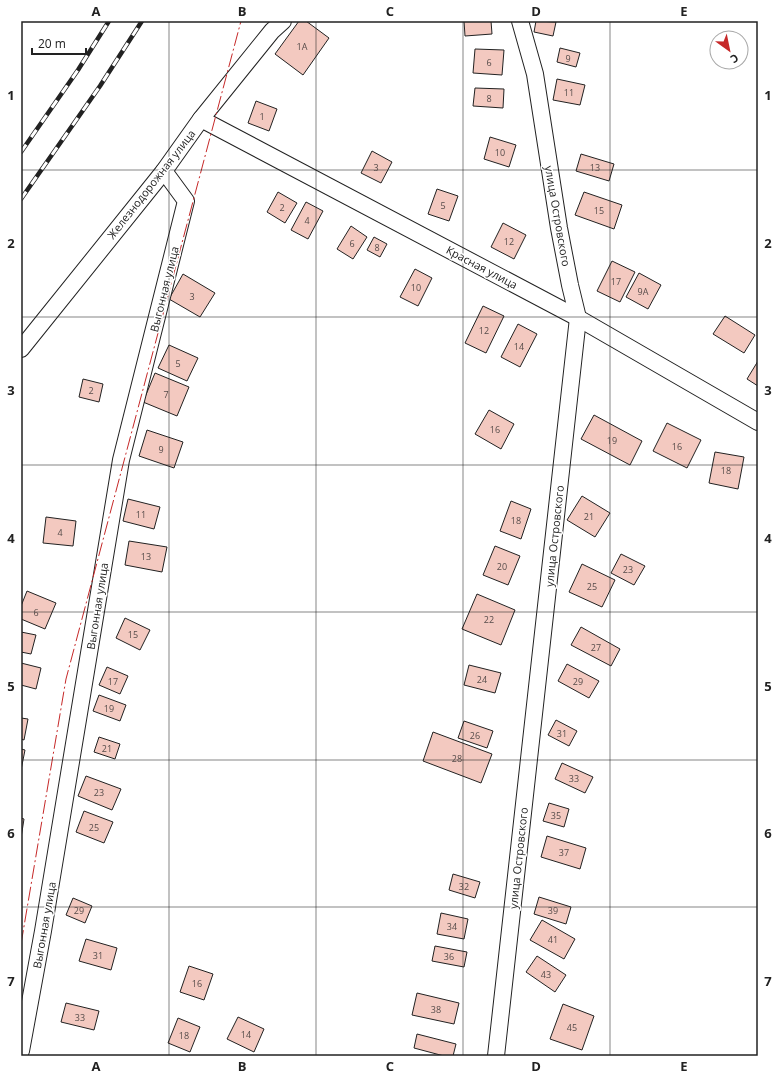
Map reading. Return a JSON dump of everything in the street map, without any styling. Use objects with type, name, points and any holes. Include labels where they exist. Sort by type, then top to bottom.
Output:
[{"type":"street","name":"Железнодорожная улица","points":[[21,349],[164,171],[202,119],[272,31],[283,21]]},
{"type":"street","name":"улица Островского","points":[[496,1056],[578,318],[559,228],[535,74],[520,21]]},
{"type":"street","name":"Красная улица","points":[[202,119],[578,318],[758,422]]},
{"type":"street","name":"Выгонная улица","points":[[21,1051],[43,931],[121,460],[186,202],[164,171]]},
{"type":"building","points":[[299,21],[306,21],[329,38],[303,75],[275,54]]},
{"type":"building","points":[[464,21],[491,21],[492,34],[465,36]]},
{"type":"building","points":[[536,21],[556,22],[553,36],[534,32]]},
{"type":"building","points":[[560,48],[580,53],[576,67],[557,62]]},
{"type":"building","points":[[475,49],[504,50],[502,75],[473,73]]},
{"type":"building","points":[[557,79],[585,85],[580,105],[553,100]]},
{"type":"building","points":[[475,88],[504,89],[503,108],[473,106]]},
{"type":"building","points":[[256,101],[277,109],[269,131],[248,123]]},
{"type":"building","points":[[490,137],[516,145],[509,167],[484,159]]},
{"type":"building","points":[[372,151],[392,162],[381,183],[361,173]]},
{"type":"building","points":[[581,154],[614,164],[609,181],[576,171]]},
{"type":"building","points":[[437,189],[458,196],[449,221],[428,214]]},
{"type":"building","points":[[278,192],[297,203],[285,223],[267,212]]},
{"type":"building","points":[[584,192],[622,205],[614,229],[575,215]]},
{"type":"building","points":[[306,202],[323,211],[308,239],[291,230]]},
{"type":"building","points":[[503,223],[526,235],[514,259],[491,247]]},
{"type":"building","points":[[351,226],[367,237],[353,259],[337,249]]},
{"type":"building","points":[[374,237],[387,244],[380,257],[367,250]]},
{"type":"building","points":[[612,261],[635,272],[620,302],[597,291]]},
{"type":"building","points":[[415,269],[432,278],[418,306],[400,297]]},
{"type":"building","points":[[639,273],[661,285],[648,309],[626,297]]},
{"type":"building","points":[[183,274],[215,293],[200,317],[169,299]]},
{"type":"building","points":[[483,306],[504,316],[486,353],[465,343]]},
{"type":"building","points":[[725,316],[755,335],[744,353],[713,334]]},
{"type":"building","points":[[518,324],[537,334],[520,367],[501,357]]},
{"type":"building","points":[[169,345],[198,358],[187,381],[158,368]]},
{"type":"building","points":[[758,361],[758,386],[747,379]]},
{"type":"building","points":[[155,373],[189,387],[177,416],[143,402]]},
{"type":"building","points":[[83,379],[103,384],[99,402],[79,397]]},
{"type":"building","points":[[489,410],[514,424],[501,449],[475,434]]},
{"type":"building","points":[[594,415],[642,441],[630,465],[581,439]]},
{"type":"building","points":[[667,423],[701,440],[687,468],[653,451]]},
{"type":"building","points":[[147,430],[183,442],[174,468],[139,456]]},
{"type":"building","points":[[715,452],[744,457],[738,489],[709,483]]},
{"type":"building","points":[[582,496],[610,513],[595,537],[567,520]]},
{"type":"building","points":[[128,499],[160,507],[154,529],[123,521]]},
{"type":"building","points":[[511,501],[531,509],[521,539],[500,531]]},
{"type":"building","points":[[46,517],[76,521],[73,546],[43,543]]},
{"type":"building","points":[[129,541],[167,547],[162,572],[125,565]]},
{"type":"building","points":[[495,546],[520,556],[508,585],[483,575]]},
{"type":"building","points":[[621,554],[645,566],[634,585],[611,573]]},
{"type":"building","points":[[582,564],[615,580],[602,607],[569,592]]},
{"type":"building","points":[[27,591],[56,603],[45,629],[21,619],[21,606]]},
{"type":"building","points":[[477,594],[515,610],[501,645],[462,629]]},
{"type":"building","points":[[125,618],[150,630],[140,650],[116,638]]},
{"type":"building","points":[[581,627],[620,649],[611,666],[571,645]]},
{"type":"building","points":[[21,632],[36,635],[31,654],[21,652]]},
{"type":"building","points":[[21,663],[41,668],[36,689],[21,685]]},
{"type":"building","points":[[567,664],[599,681],[589,698],[558,681]]},
{"type":"building","points":[[469,665],[501,673],[495,693],[464,685]]},
{"type":"building","points":[[107,667],[128,676],[120,694],[99,685]]},
{"type":"building","points":[[99,695],[126,705],[120,721],[93,711]]},
{"type":"building","points":[[21,718],[28,719],[24,740],[21,739]]},
{"type":"building","points":[[556,720],[577,731],[569,746],[548,735]]},
{"type":"building","points":[[464,721],[493,731],[487,748],[458,738]]},
{"type":"building","points":[[433,732],[492,754],[481,783],[423,761]]},
{"type":"building","points":[[99,737],[120,744],[115,759],[94,752]]},
{"type":"building","points":[[21,749],[25,750],[21,770]]},
{"type":"building","points":[[562,763],[593,777],[585,793],[555,779]]},
{"type":"building","points":[[86,776],[121,789],[112,810],[78,796]]},
{"type":"building","points":[[549,803],[569,809],[564,827],[543,821]]},
{"type":"building","points":[[84,811],[113,822],[104,843],[76,832]]},
{"type":"building","points":[[21,818],[24,819],[21,838]]},
{"type":"building","points":[[547,836],[586,848],[580,869],[541,857]]},
{"type":"building","points":[[453,874],[480,882],[475,898],[449,890]]},
{"type":"building","points":[[539,897],[571,907],[566,924],[534,914]]},
{"type":"building","points":[[73,898],[92,906],[85,923],[66,915]]},
{"type":"building","points":[[441,913],[468,919],[464,939],[437,934]]},
{"type":"building","points":[[542,920],[575,939],[564,959],[530,940]]},
{"type":"building","points":[[86,939],[117,948],[111,970],[79,961]]},
{"type":"building","points":[[435,946],[467,952],[464,967],[432,961]]},
{"type":"building","points":[[537,956],[566,975],[555,992],[526,972]]},
{"type":"building","points":[[189,966],[213,974],[204,1000],[180,992]]},
{"type":"building","points":[[417,993],[459,1003],[454,1024],[412,1015]]},
{"type":"building","points":[[66,1003],[99,1011],[94,1030],[61,1022]]},
{"type":"building","points":[[563,1004],[594,1016],[582,1050],[550,1039]]},
{"type":"building","points":[[238,1017],[264,1029],[254,1052],[227,1039]]},
{"type":"building","points":[[178,1018],[200,1027],[190,1052],[168,1043]]},
{"type":"building","points":[[417,1034],[456,1044],[453,1056],[444,1056],[414,1048]]},
{"type":"railway","points":[[21,152],[78,70],[109,21]]},
{"type":"railway","points":[[21,199],[100,86],[142,21]]},
{"type":"power","points":[[21,944],[66,679],[241,21]]}]
